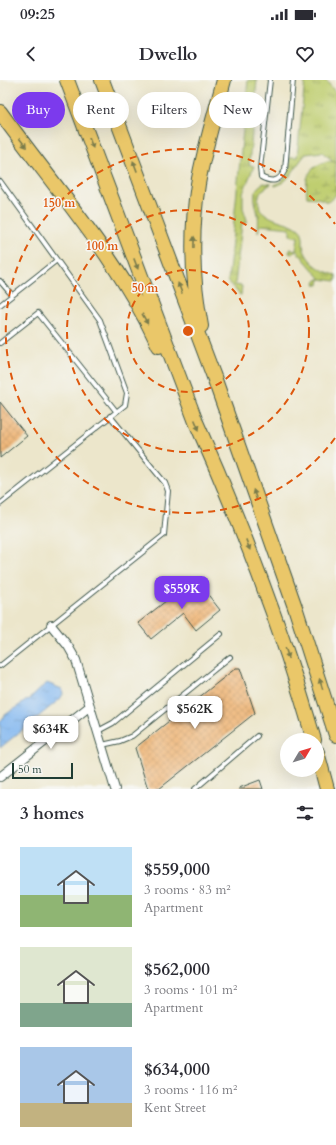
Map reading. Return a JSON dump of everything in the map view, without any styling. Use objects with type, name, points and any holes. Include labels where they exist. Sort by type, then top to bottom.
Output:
[{"type":"highway","points":[[67,80],[190,409]]},
{"type":"highway","points":[[102,80],[214,377],[298,617],[336,735]]},
{"type":"highway","points":[[214,377],[196,297],[194,244],[199,182],[224,80]]},
{"type":"highway","points":[[0,112],[104,249],[157,341],[190,409],[242,529],[286,649],[312,733]]},
{"type":"highway","points":[[324,777],[327,789]]},
{"type":"street","points":[[51,625],[68,646],[76,660],[115,789]]},
{"type":"street","points":[[0,777],[90,706]]},
{"type":"lane","points":[[270,80],[260,168],[261,177],[267,180],[276,181],[281,178],[284,170],[294,80]]},
{"type":"lane","points":[[0,504],[125,405],[127,393],[100,320],[1,184]]},
{"type":"lane","points":[[0,305],[57,260]]},
{"type":"lane","points":[[0,281],[12,295]]},
{"type":"lane","points":[[0,343],[38,312],[116,411]]},
{"type":"lane","points":[[0,666],[164,535],[168,491],[165,483],[110,416]]},
{"type":"lane","points":[[98,732],[113,723],[221,634]]},
{"type":"lane","points":[[102,746],[132,736],[230,657]]},
{"type":"lane","points":[[195,789],[257,736]]},
{"type":"green space","points":[[248,80],[257,80],[256,92],[247,92]]},
{"type":"green space","points":[[305,80],[326,80],[336,93],[336,163],[322,152],[306,154],[285,181],[275,186],[275,184],[286,177],[290,157],[297,157]]},
{"type":"green space","points":[[243,128],[252,128],[249,165],[254,166],[243,193],[243,208],[247,223],[242,223],[235,285],[242,286],[241,295],[228,281]]},
{"type":"green space","points":[[327,161],[336,161],[336,195],[328,202],[318,198],[307,197],[306,184],[311,170]]},
{"type":"green space","points":[[264,183],[271,184],[261,191],[258,199],[260,209],[270,217],[291,224],[300,230],[303,235],[304,251],[307,256],[315,265],[331,274],[336,275],[336,281],[320,279],[319,285],[316,285],[315,282],[320,278],[296,250],[298,237],[290,235],[290,228],[261,225],[258,232],[255,193],[256,189]]},
{"type":"green space","points":[[290,249],[296,250],[292,254],[289,253]]},
{"type":"water","points":[[47,683],[62,689],[63,694],[60,699],[0,748],[0,722],[5,715],[33,696]]},
{"type":"building","points":[[0,402],[27,436],[0,458]]},
{"type":"building","points":[[195,578],[220,610],[196,630],[183,613],[151,639],[138,623]]},
{"type":"building","points":[[236,668],[240,668],[255,713],[159,789],[148,789],[135,748]]},
{"type":"building","points":[[260,780],[263,789],[239,789],[239,788]]}]
